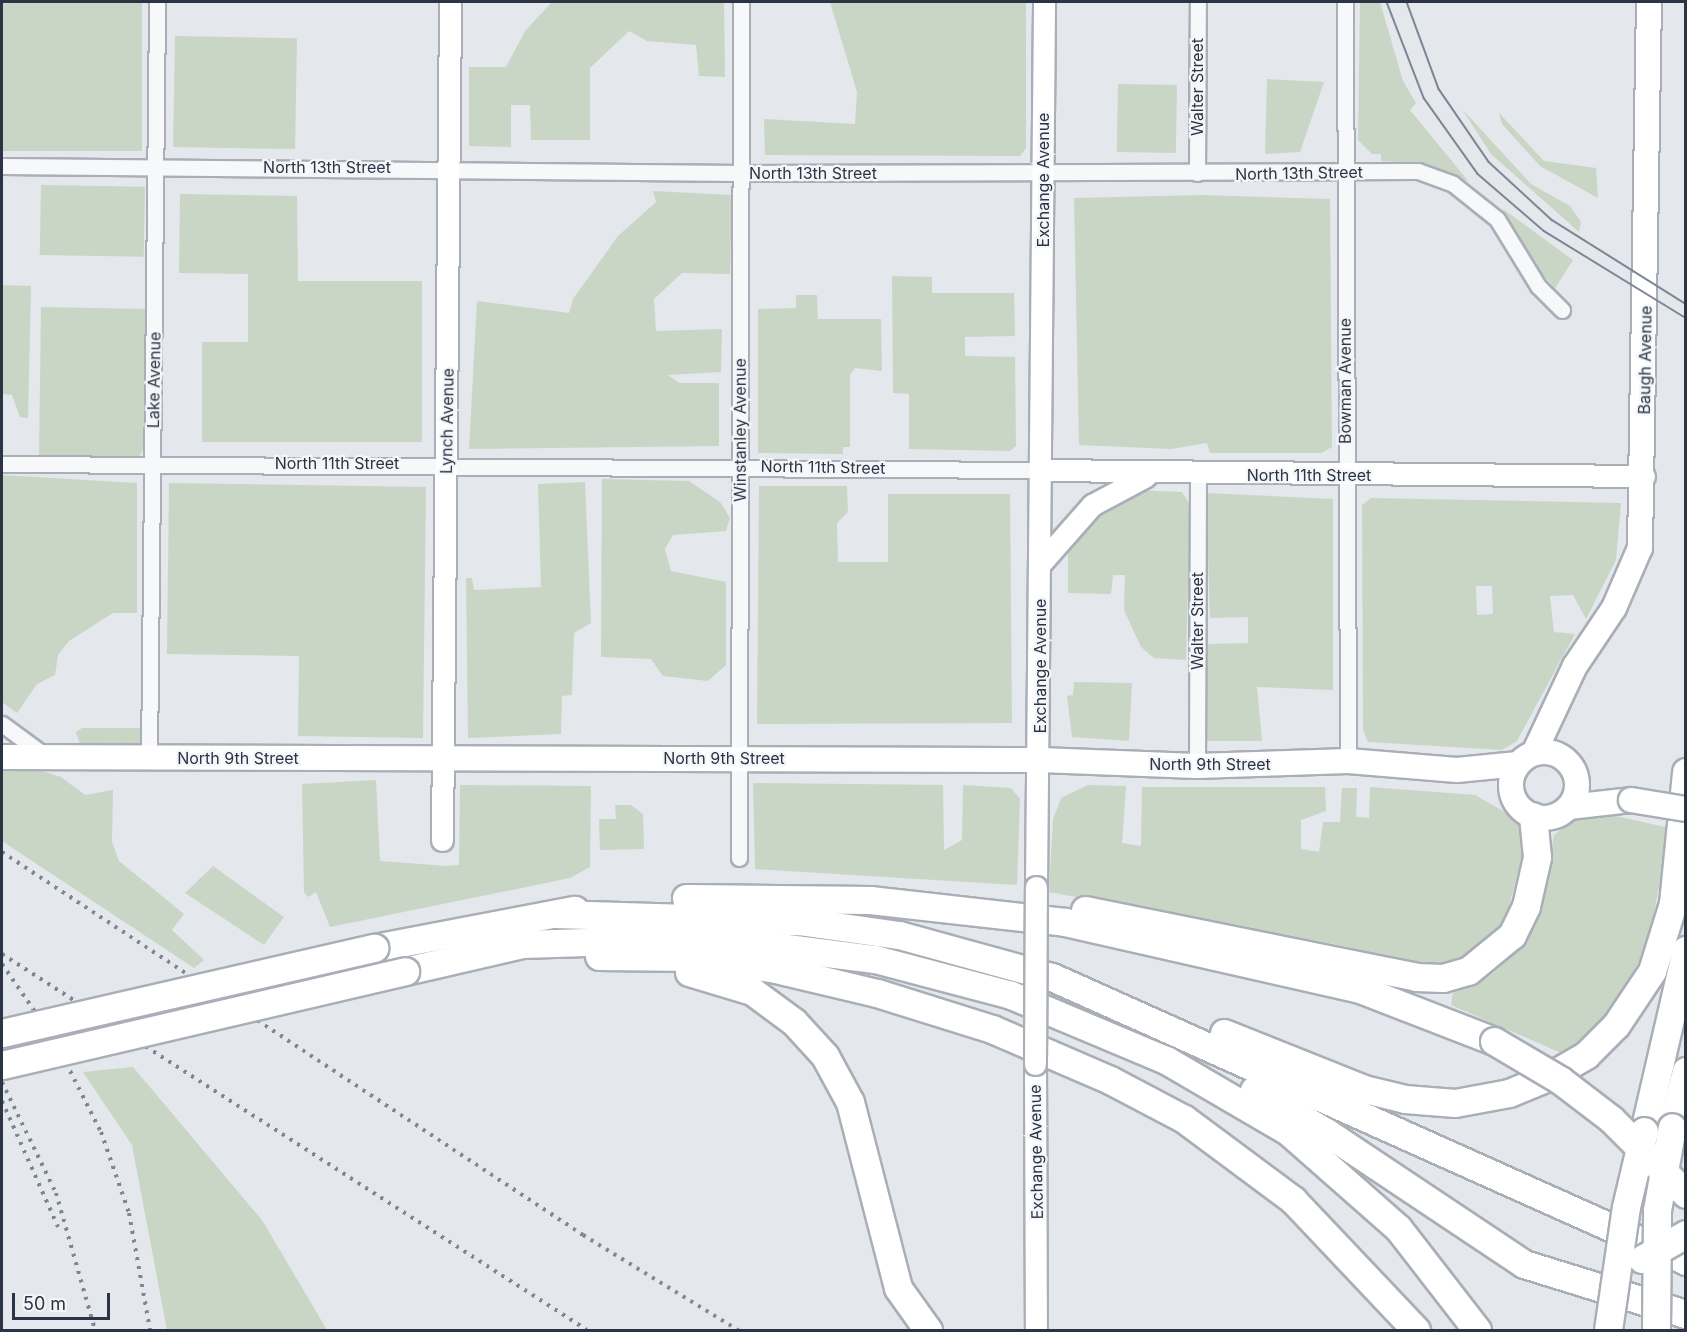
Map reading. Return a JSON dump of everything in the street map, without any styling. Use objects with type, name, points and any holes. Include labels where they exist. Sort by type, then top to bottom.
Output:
[{"type":"highway","points":[[1119,1003],[1175,1014],[1364,1089],[1405,1100],[1455,1103],[1509,1093],[1586,1054],[1616,1025],[1652,971],[1673,903],[1686,772]]},
{"type":"highway","points":[[816,897],[862,887],[993,896],[1148,919],[1416,977],[1443,978],[1468,971],[1512,935],[1526,906],[1537,856],[1533,816]]},
{"type":"highway","points":[[2,1033],[374,948],[626,901],[816,897],[965,908],[1065,922],[1359,989],[1494,1041],[1560,1080],[1611,1119],[1686,1194]]},
{"type":"highway","points":[[555,914],[705,914],[899,935],[1052,977],[1119,1003],[1686,1262]]},
{"type":"highway","points":[[466,960],[502,947],[572,940],[733,939],[874,959],[1092,1014],[1245,1086],[1326,1132],[1500,1249],[1553,1275],[1686,1314]]},
{"type":"highway","points":[[1608,1330],[1626,1206],[1686,950]]},
{"type":"highway","points":[[613,955],[631,965],[714,977],[752,991],[794,1022],[825,1056],[850,1102],[898,1288],[928,1330]]},
{"type":"highway","points":[[2,1065],[405,971],[466,960],[613,955],[694,957],[776,969],[877,993],[992,1029],[1110,1080],[1184,1119],[1293,1200],[1416,1330]]},
{"type":"highway","points":[[1011,995],[1155,1054],[1302,1142],[1398,1228],[1477,1330]]},
{"type":"highway","points":[[1656,1330],[1657,1210],[1672,1127],[1686,1071]]},
{"type":"highway","points":[[1500,1249],[1551,1264],[1609,1268],[1668,1247],[1686,1234]]},
{"type":"main road","name":"Baugh Avenue","points":[[1526,758],[1631,573],[1640,548],[1644,476],[1648,2]]},
{"type":"main road","points":[[1560,698],[1576,794],[1569,807]]},
{"type":"main road","name":"North 9th Street","points":[[2,757],[1040,760],[1197,766],[1348,761],[1457,770],[1526,758]]},
{"type":"main road","points":[[1631,800],[1570,766],[1526,758],[1512,794],[1533,816],[1552,817],[1569,807],[1631,800],[1686,809]]},
{"type":"main road","name":"North 9th Street","points":[[1457,770],[1512,794]]},
{"type":"street","name":"Lake Avenue","points":[[149,759],[157,2]]},
{"type":"street","name":"Lynch Avenue","points":[[442,840],[450,2]]},
{"type":"street","name":"Winstanley Avenue","points":[[739,858],[741,2]]},
{"type":"street","name":"Exchange Avenue","points":[[1036,1330],[1036,887],[1040,760],[1044,2]]},
{"type":"street","name":"Walter Street","points":[[1197,173],[1198,2]]},
{"type":"street","name":"Bowman Avenue","points":[[1345,2],[1344,476],[1348,761]]},
{"type":"street","name":"North 13th Street","points":[[2,166],[449,167],[741,173],[1418,171],[1453,184],[1497,219],[1538,286],[1562,310]]},
{"type":"street","name":"North 11th Street","points":[[2,464],[446,463],[1040,470],[1198,476],[1644,476]]},
{"type":"street","points":[[1040,564],[1092,505],[1151,474]]},
{"type":"street","name":"Walter Street","points":[[1197,766],[1198,476]]},
{"type":"street","points":[[2,724],[47,757]]},
{"type":"green space","points":[[2,2],[142,2],[142,151],[2,151]]},
{"type":"green space","points":[[552,2],[724,2],[725,77],[699,76],[696,45],[647,41],[629,31],[590,68],[590,140],[531,140],[530,105],[511,105],[511,147],[469,146],[469,67],[506,67],[525,31]]},
{"type":"green space","points":[[830,2],[1026,2],[1026,148],[1020,156],[765,155],[764,119],[855,124],[857,92]]},
{"type":"green space","points":[[1360,2],[1380,2],[1403,81],[1416,103],[1410,110],[1469,182],[1427,164],[1381,161],[1381,154],[1372,154],[1358,140]]},
{"type":"green space","points":[[175,36],[297,38],[295,149],[173,147]]},
{"type":"green space","points":[[1267,79],[1324,82],[1300,152],[1265,154]]},
{"type":"green space","points":[[1118,84],[1177,85],[1176,153],[1117,152]]},
{"type":"green space","points":[[1462,109],[1531,184],[1570,206],[1581,222],[1579,232],[1491,154]]},
{"type":"green space","points":[[1499,113],[1544,161],[1596,168],[1598,198],[1540,166],[1502,124]]},
{"type":"green space","points":[[41,185],[145,187],[144,257],[40,255]]},
{"type":"green space","points":[[653,191],[732,195],[730,274],[682,273],[654,299],[656,331],[722,329],[721,372],[668,375],[679,383],[719,383],[719,446],[469,449],[477,301],[569,313],[573,299],[618,236],[656,202]]},
{"type":"green space","points":[[180,194],[297,196],[298,281],[422,281],[422,442],[202,442],[202,342],[248,342],[248,274],[179,273]]},
{"type":"green space","points":[[1202,195],[1330,199],[1332,447],[1321,453],[1210,453],[1207,443],[1171,449],[1079,445],[1074,198]]},
{"type":"green space","points":[[1503,209],[1573,260],[1555,288],[1535,266]]},
{"type":"green space","points":[[892,276],[932,277],[932,293],[1014,293],[1015,336],[965,337],[965,356],[1015,357],[1016,446],[1010,451],[909,449],[909,394],[893,393]]},
{"type":"green space","points":[[2,285],[31,286],[28,418],[20,417],[12,395],[2,394]]},
{"type":"green space","points":[[796,295],[817,295],[818,319],[881,319],[882,371],[855,368],[850,375],[850,447],[843,447],[843,454],[758,453],[758,309],[796,308]]},
{"type":"green space","points":[[41,307],[146,309],[144,448],[138,458],[39,456]]},
{"type":"green space","points":[[2,475],[137,483],[137,613],[113,613],[69,641],[58,655],[55,675],[37,684],[17,713],[2,702]]},
{"type":"green space","points":[[602,479],[689,481],[720,502],[730,518],[726,531],[673,535],[665,549],[671,571],[726,582],[726,665],[708,681],[663,676],[651,659],[601,657]]},
{"type":"green space","points":[[585,482],[591,623],[574,633],[572,695],[562,696],[561,734],[468,738],[466,578],[472,578],[474,590],[541,587],[538,484]]},
{"type":"green space","points":[[169,483],[426,487],[423,738],[298,736],[299,656],[167,654]]},
{"type":"green space","points":[[759,486],[847,486],[848,512],[837,523],[838,562],[888,562],[888,494],[1010,494],[1012,723],[757,724]]},
{"type":"green space","points":[[1133,490],[1182,492],[1190,505],[1186,660],[1154,658],[1141,647],[1124,610],[1125,575],[1113,575],[1111,594],[1068,593],[1068,549],[1076,517]]},
{"type":"green space","points":[[1206,493],[1333,499],[1333,690],[1257,687],[1262,741],[1207,741],[1206,644],[1248,643],[1248,617],[1210,618]]},
{"type":"green space","points":[[1371,498],[1621,503],[1616,560],[1586,619],[1573,595],[1550,596],[1554,632],[1575,634],[1517,741],[1502,750],[1368,742],[1363,730],[1362,505]],"holes":[[[1476,586],[1492,586],[1493,614],[1477,615]]]},
{"type":"green space","points":[[1074,682],[1132,683],[1129,741],[1072,737],[1067,696],[1073,695]]},
{"type":"green space","points":[[82,728],[140,728],[141,744],[80,744],[76,732]]},
{"type":"green space","points":[[35,769],[61,777],[85,795],[113,790],[112,842],[119,861],[184,914],[172,930],[204,960],[194,968],[2,841],[2,770]]},
{"type":"green space","points":[[376,780],[380,861],[447,866],[459,865],[460,785],[591,786],[590,867],[570,878],[330,927],[316,892],[308,897],[304,892],[302,784]]},
{"type":"green space","points":[[753,783],[943,785],[944,850],[962,840],[963,785],[1011,788],[1020,799],[1017,885],[755,869]]},
{"type":"green space","points":[[1088,785],[1126,786],[1122,843],[1141,846],[1142,787],[1325,787],[1326,811],[1301,820],[1301,849],[1319,852],[1323,822],[1340,822],[1342,788],[1357,788],[1356,817],[1369,818],[1370,787],[1475,795],[1515,818],[1527,837],[1504,926],[1459,961],[1428,967],[1344,946],[1049,892],[1053,819],[1061,798]]},
{"type":"green space","points":[[615,805],[631,805],[643,814],[644,849],[600,850],[599,819],[616,819]]},
{"type":"green space","points":[[1607,814],[1670,828],[1648,945],[1616,1003],[1585,1040],[1561,1053],[1451,1005],[1453,993],[1491,975],[1527,943],[1544,895],[1554,835],[1575,819]]},
{"type":"green space","points":[[213,866],[284,917],[264,945],[185,893]]},
{"type":"green space","points":[[133,1067],[262,1220],[327,1330],[167,1330],[132,1145],[83,1072]]},
{"type":"tram line","points":[[1387,2],[1424,98],[1478,174],[1544,231],[1686,318]]},
{"type":"tram line","points":[[1407,2],[1439,89],[1489,162],[1552,220],[1686,304]]},
{"type":"railway","points":[[2,852],[583,1235],[738,1330]]},
{"type":"railway","points":[[2,954],[587,1330]]},
{"type":"railway","points":[[2,964],[54,1039],[101,1132],[129,1213],[150,1330]]},
{"type":"railway","points":[[2,1082],[56,1193],[95,1330]]},
{"type":"railway","points":[[2,1101],[58,1227]]}]
